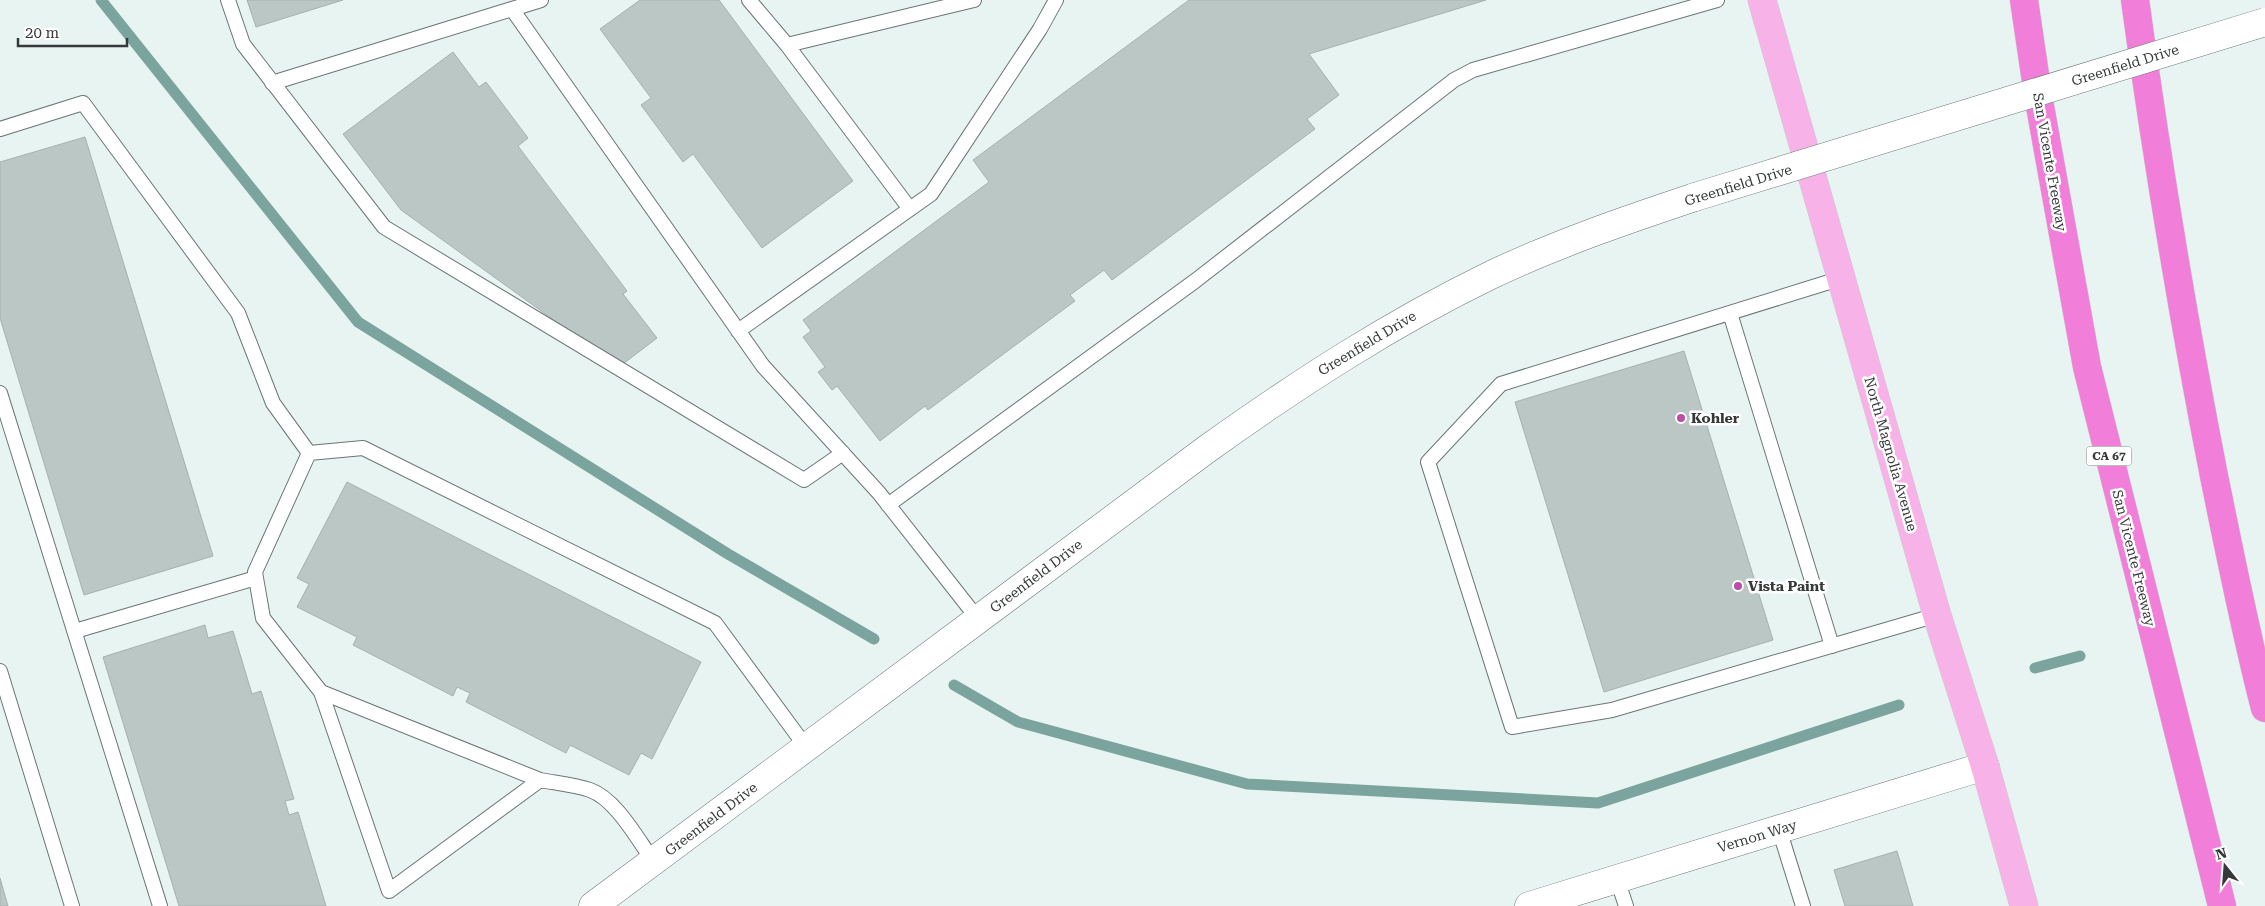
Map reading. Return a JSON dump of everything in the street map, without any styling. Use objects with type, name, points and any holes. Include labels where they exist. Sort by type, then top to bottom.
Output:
[{"type":"highway","name":"San Vicente Freeway","points":[[2024,0],[2038,94],[2087,367],[2222,906]]},
{"type":"highway","points":[[2136,0],[2149,100],[2188,343],[2245,631],[2265,708]]},
{"type":"main road","name":"North Magnolia Avenue","points":[[1762,0],[1937,615],[1985,766],[2024,906]]},
{"type":"main road","name":"Greenfield Drive","points":[[593,906],[1223,437],[1350,351],[1420,311],[1492,275],[1569,242],[1695,197],[2265,22]]},
{"type":"main road","name":"Vernon Way","points":[[1529,906],[1985,766]]},
{"type":"lane","points":[[228,0],[243,44],[384,227],[804,480],[842,453]]},
{"type":"lane","points":[[272,83],[541,0]]},
{"type":"lane","points":[[749,0],[787,45],[910,208]]},
{"type":"lane","points":[[787,45],[974,0]]},
{"type":"lane","points":[[738,331],[931,194],[1040,29],[1056,0]]},
{"type":"lane","points":[[888,505],[1195,281],[1454,80],[1473,70],[1717,0]]},
{"type":"lane","points":[[512,9],[764,366],[888,505],[978,619]]},
{"type":"lane","points":[[0,129],[83,103],[238,313],[273,403],[309,453]]},
{"type":"lane","points":[[1842,278],[1501,384],[1428,462],[1512,727],[1612,710],[1937,615]]},
{"type":"lane","points":[[1730,313],[1832,646]]},
{"type":"lane","points":[[0,393],[160,906]]},
{"type":"lane","points":[[309,453],[364,448],[715,623],[806,747]]},
{"type":"lane","points":[[309,453],[254,572],[263,618],[321,692],[389,891],[540,780]]},
{"type":"lane","points":[[74,631],[256,578]]},
{"type":"lane","points":[[0,671],[72,906]]},
{"type":"lane","points":[[321,692],[540,780],[591,790],[613,806],[654,862]]},
{"type":"lane","points":[[1779,829],[1803,906]]},
{"type":"lane","points":[[1617,879],[1626,906]]},
{"type":"building","points":[[247,0],[343,0],[256,27]]},
{"type":"building","points":[[640,0],[719,0],[853,181],[762,248],[693,154],[683,162],[641,105],[651,98],[600,29]]},
{"type":"building","points":[[1189,0],[1486,0],[1309,54],[1339,95],[1307,119],[1315,129],[1112,280],[1104,270],[1070,295],[1075,301],[928,410],[925,406],[880,441],[837,386],[832,390],[818,372],[825,367],[803,337],[811,331],[803,320],[989,182],[973,160]]},
{"type":"building","points":[[453,52],[479,87],[486,82],[528,138],[518,146],[627,291],[623,294],[657,338],[619,367],[401,210],[343,134]]},
{"type":"building","points":[[85,137],[213,556],[84,595],[0,318],[0,162]]},
{"type":"building","points":[[1684,351],[1773,640],[1604,692],[1515,402]]},
{"type":"building","points":[[347,482],[701,662],[652,759],[641,753],[629,775],[570,745],[566,753],[466,702],[470,693],[457,687],[453,696],[353,645],[357,637],[297,607],[309,584],[297,578]]},
{"type":"building","points":[[205,625],[208,638],[233,631],[252,694],[261,691],[294,799],[285,801],[289,815],[298,812],[326,906],[179,906],[103,657]]},
{"type":"building","points":[[1897,851],[1913,906],[1845,906],[1834,870]]},
{"type":"building","points":[[0,878],[8,906],[0,906]]},
{"type":"waterway","points":[[101,0],[358,322],[728,554],[874,639]]},
{"type":"waterway","points":[[2035,668],[2080,656]]},
{"type":"waterway","points":[[954,685],[1018,722],[1247,784],[1598,803],[1899,705]]},
{"type":"place","name":"Kohler","points":[[1681,418]]},
{"type":"place","name":"Vista Paint","points":[[1738,586]]}]
